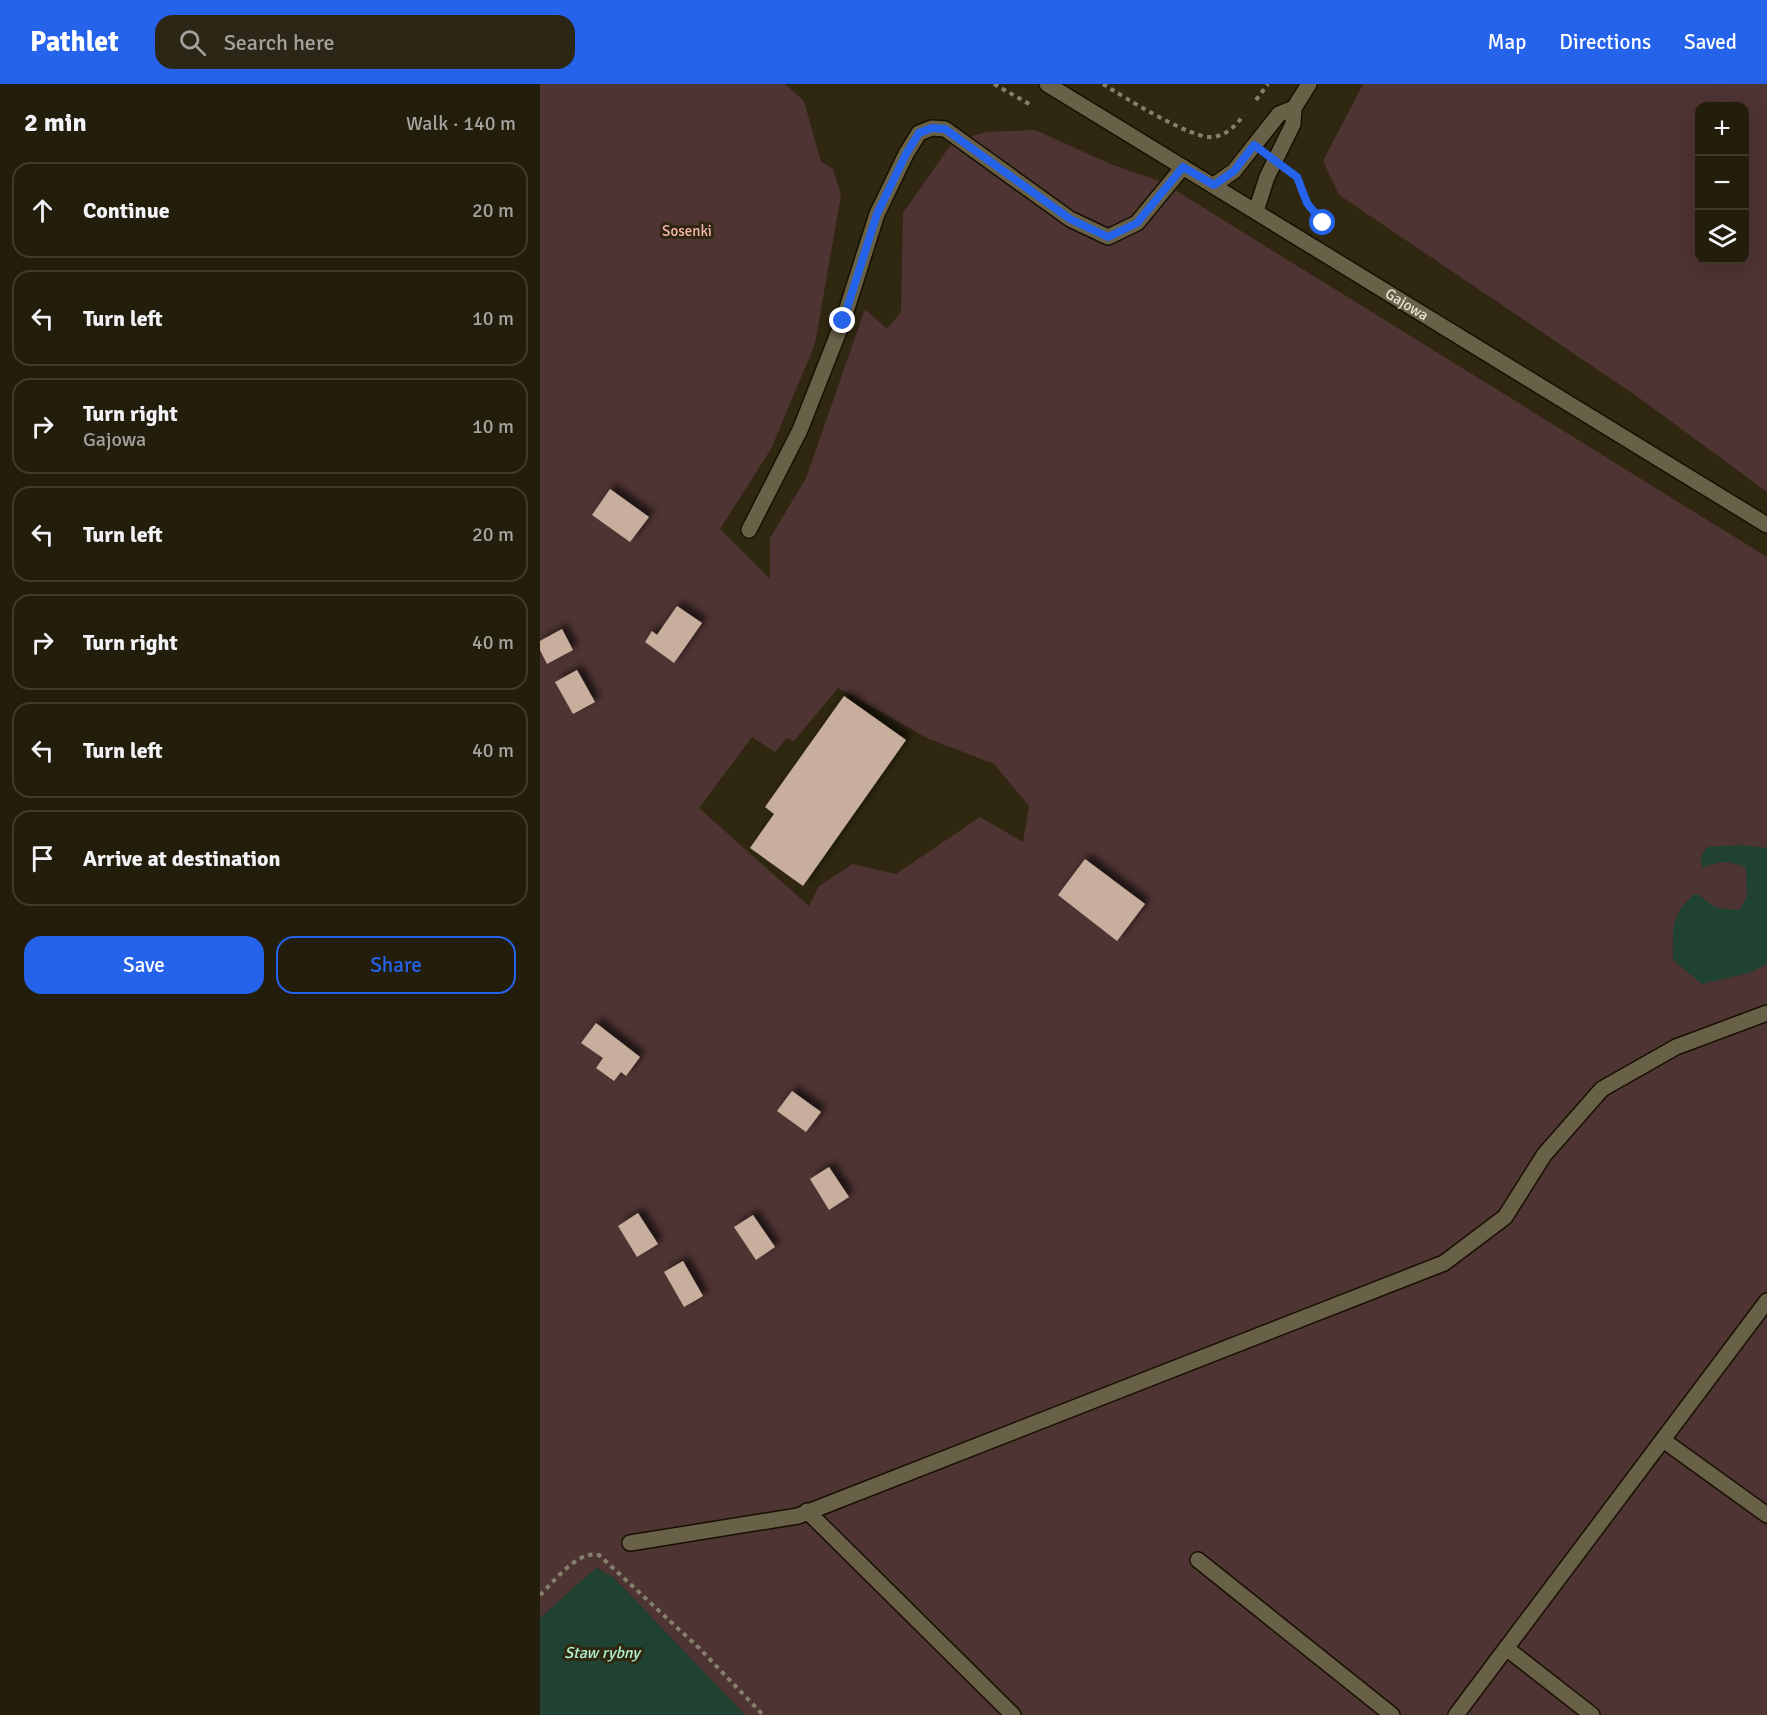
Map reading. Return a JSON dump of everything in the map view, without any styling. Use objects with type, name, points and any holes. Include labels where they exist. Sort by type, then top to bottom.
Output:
[{"type":"street","name":"Gajowa","points":[[1047,84],[1767,525]]},
{"type":"street","points":[[1256,211],[1262,190],[1293,124],[1294,108],[1309,84]]},
{"type":"street","points":[[1214,185],[1234,171],[1279,114],[1294,108]]},
{"type":"street","points":[[749,530],[800,430],[843,321],[877,214],[906,154],[919,133],[932,128],[945,129],[1070,219],[1108,237],[1137,223],[1183,167]]},
{"type":"street","points":[[630,1543],[798,1515],[1444,1263],[1505,1217],[1544,1155],[1602,1089],[1676,1047],[1767,1013]]},
{"type":"street","points":[[1456,1715],[1767,1301]]},
{"type":"street","points":[[1663,1440],[1767,1515]]},
{"type":"street","points":[[807,1511],[1013,1715]]},
{"type":"street","points":[[1198,1560],[1392,1715]]},
{"type":"street","points":[[1506,1648],[1592,1715]]},
{"type":"path","points":[[1103,84],[1193,133],[1212,137],[1232,130],[1254,145]]},
{"type":"path","points":[[1275,161],[1297,177],[1307,203],[1323,223],[1333,229]]},
{"type":"path","points":[[540,1595],[576,1561],[594,1554],[599,1555],[699,1648],[763,1715]]},
{"type":"green space","name":"Sosenki","points":[[540,84],[785,84],[804,101],[821,162],[833,169],[841,195],[815,344],[771,449],[720,529],[770,579],[770,538],[806,478],[865,309],[887,329],[901,312],[903,213],[954,140],[987,132],[1035,130],[1113,165],[1162,182],[1767,557],[1767,1715],[745,1715],[613,1577],[597,1568],[540,1618]],"holes":[[[838,688],[927,738],[994,764],[1029,806],[1023,842],[980,817],[896,874],[853,864],[819,886],[809,906],[699,808],[752,737],[775,752],[787,738],[794,741]]]},
{"type":"green space","points":[[1363,84],[1767,84],[1767,492],[1638,397],[1339,195],[1323,161]]},
{"type":"water","points":[[1740,845],[1767,848],[1767,964],[1749,973],[1702,984],[1673,960],[1673,931],[1677,915],[1696,893],[1716,908],[1739,910],[1747,897],[1746,868],[1724,862],[1702,868],[1701,856],[1707,847]]},
{"type":"water","name":"Staw rybny","points":[[596,1568],[613,1577],[745,1715],[540,1715],[540,1618]]},
{"type":"building","points":[[610,489],[649,517],[630,542],[592,515]]},
{"type":"building","points":[[677,606],[702,623],[674,663],[645,642],[652,631],[657,635]]},
{"type":"building","points":[[562,629],[573,650],[547,664],[540,650],[540,641]]},
{"type":"building","points":[[577,670],[595,702],[573,714],[555,682]]},
{"type":"building","points":[[844,696],[906,740],[803,886],[750,848],[774,814],[765,807]]},
{"type":"building","points":[[1085,859],[1145,904],[1117,941],[1058,895]]},
{"type":"building","points":[[596,1023],[640,1057],[626,1076],[621,1072],[614,1081],[596,1068],[603,1058],[581,1043]]},
{"type":"building","points":[[792,1091],[821,1112],[806,1132],[777,1111]]},
{"type":"building","points":[[829,1167],[849,1197],[829,1210],[810,1179]]},
{"type":"building","points":[[638,1213],[658,1244],[637,1257],[618,1226]]},
{"type":"building","points":[[753,1215],[775,1247],[756,1260],[734,1227]]},
{"type":"building","points":[[683,1261],[703,1296],[684,1307],[664,1272]]},
{"type":"route","points":[[843,321],[877,214],[906,154],[919,133],[932,128],[945,129],[1070,219],[1108,237],[1137,223],[1183,167],[1214,185],[1234,171],[1254,145],[1297,177],[1307,203],[1323,223]]}]
